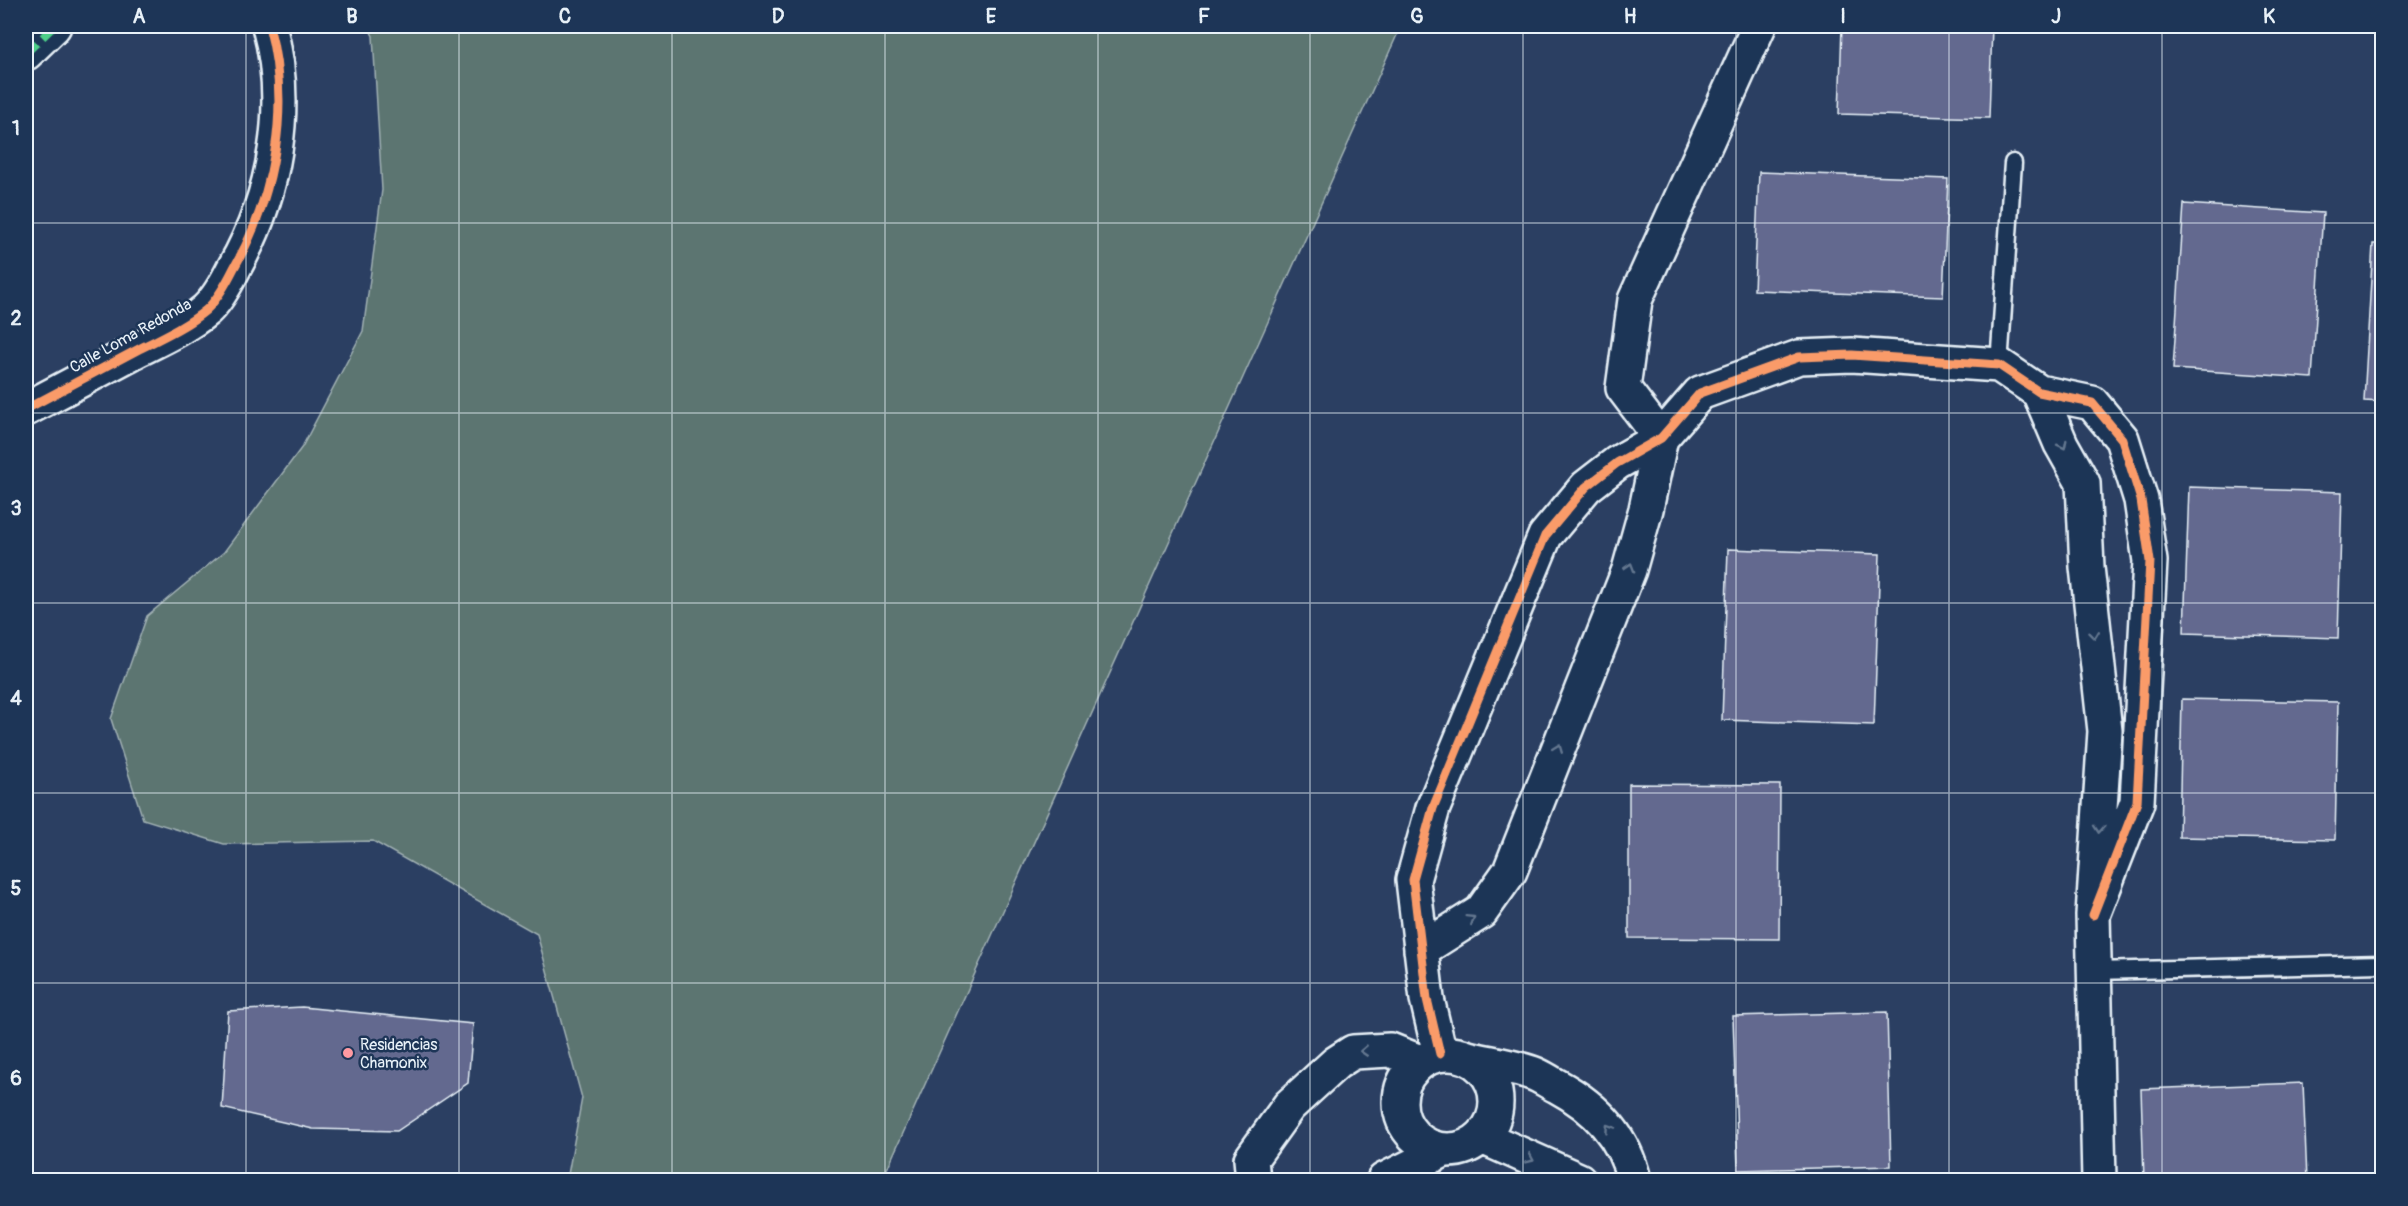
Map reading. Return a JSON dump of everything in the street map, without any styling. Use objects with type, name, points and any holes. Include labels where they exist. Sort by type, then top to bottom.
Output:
[{"type":"street","points":[[26,53],[54,26]]},
{"type":"street","name":"Calle Loma Redonda","points":[[26,409],[173,331],[206,309],[225,286],[254,232],[274,161],[278,86],[273,43],[268,26]]},
{"type":"street","points":[[1421,950],[1481,912],[1510,871],[1629,570],[1646,509],[1661,438],[1623,388],[1635,300],[1759,26]]},
{"type":"street","points":[[1442,1058],[1427,999],[1413,880],[1433,808],[1545,536],[1586,488],[1617,463],[1661,438],[1700,393],[1799,357],[1852,355],[1999,365],[2039,392],[2091,403],[2122,440],[2141,500],[2151,561],[2137,802],[2093,915]]},
{"type":"street","points":[[2039,392],[2061,444],[2083,483],[2087,567],[2105,731],[2093,915],[2098,1180]]},
{"type":"street","points":[[1253,1180],[1251,1159],[1289,1106],[1336,1063],[1353,1052],[1390,1050],[1534,1073],[1579,1098],[1600,1116],[1630,1163],[1634,1180]]},
{"type":"street","points":[[1384,1180],[1442,1151],[1470,1146],[1482,1137],[1491,1124],[1496,1109],[1496,1093],[1490,1078],[1480,1066],[1442,1058],[1409,1072],[1402,1085],[1399,1099],[1400,1114],[1406,1128],[1427,1146],[1442,1151]]},
{"type":"street","points":[[1482,1137],[1579,1180]]},
{"type":"lane","points":[[1999,365],[2013,163]]},
{"type":"lane","points":[[2094,971],[2382,964]]},
{"type":"green space","points":[[368,26],[1401,26],[882,1180],[567,1180],[582,1098],[537,934],[373,841],[224,844],[143,819],[111,719],[147,616],[224,552],[302,447],[363,331],[382,190],[373,36]]},
{"type":"building","points":[[1842,26],[1992,26],[1989,118],[1839,114]]},
{"type":"building","points":[[1759,172],[1948,179],[1943,297],[1754,290]]},
{"type":"building","points":[[2184,204],[2323,213],[2312,378],[2173,369]]},
{"type":"building","points":[[2373,244],[2382,244],[2382,402],[2364,401]]},
{"type":"building","points":[[2189,487],[2342,492],[2338,638],[2184,633]]},
{"type":"building","points":[[1728,549],[1880,554],[1874,725],[1722,720]]},
{"type":"building","points":[[2182,699],[2338,702],[2335,840],[2179,837]]},
{"type":"building","points":[[1629,784],[1780,785],[1779,939],[1629,938]]},
{"type":"building","name":"Residencias Chamonix","points":[[302,1007],[473,1024],[468,1083],[397,1131],[313,1129],[222,1108],[228,1011]]},
{"type":"building","points":[[1887,1012],[1891,1166],[1738,1170],[1733,1016]]},
{"type":"building","points":[[2303,1083],[2307,1180],[2144,1180],[2141,1089]]},
{"type":"marked path","points":[[26,53],[54,26]]},
{"type":"cycle path","points":[[26,409],[199,316],[222,290],[260,211],[275,150],[279,87],[269,26]]},
{"type":"cycle path","points":[[1440,1054],[1427,999],[1413,880],[1433,808],[1545,536],[1586,487],[1617,463],[1661,438],[1700,393],[1799,357],[1852,355],[1999,365],[2039,392],[2092,403],[2122,439],[2141,500],[2150,561],[2137,802],[2093,915]]},
{"type":"place","name":"Residencias Chamonix","points":[[348,1053]]}]
